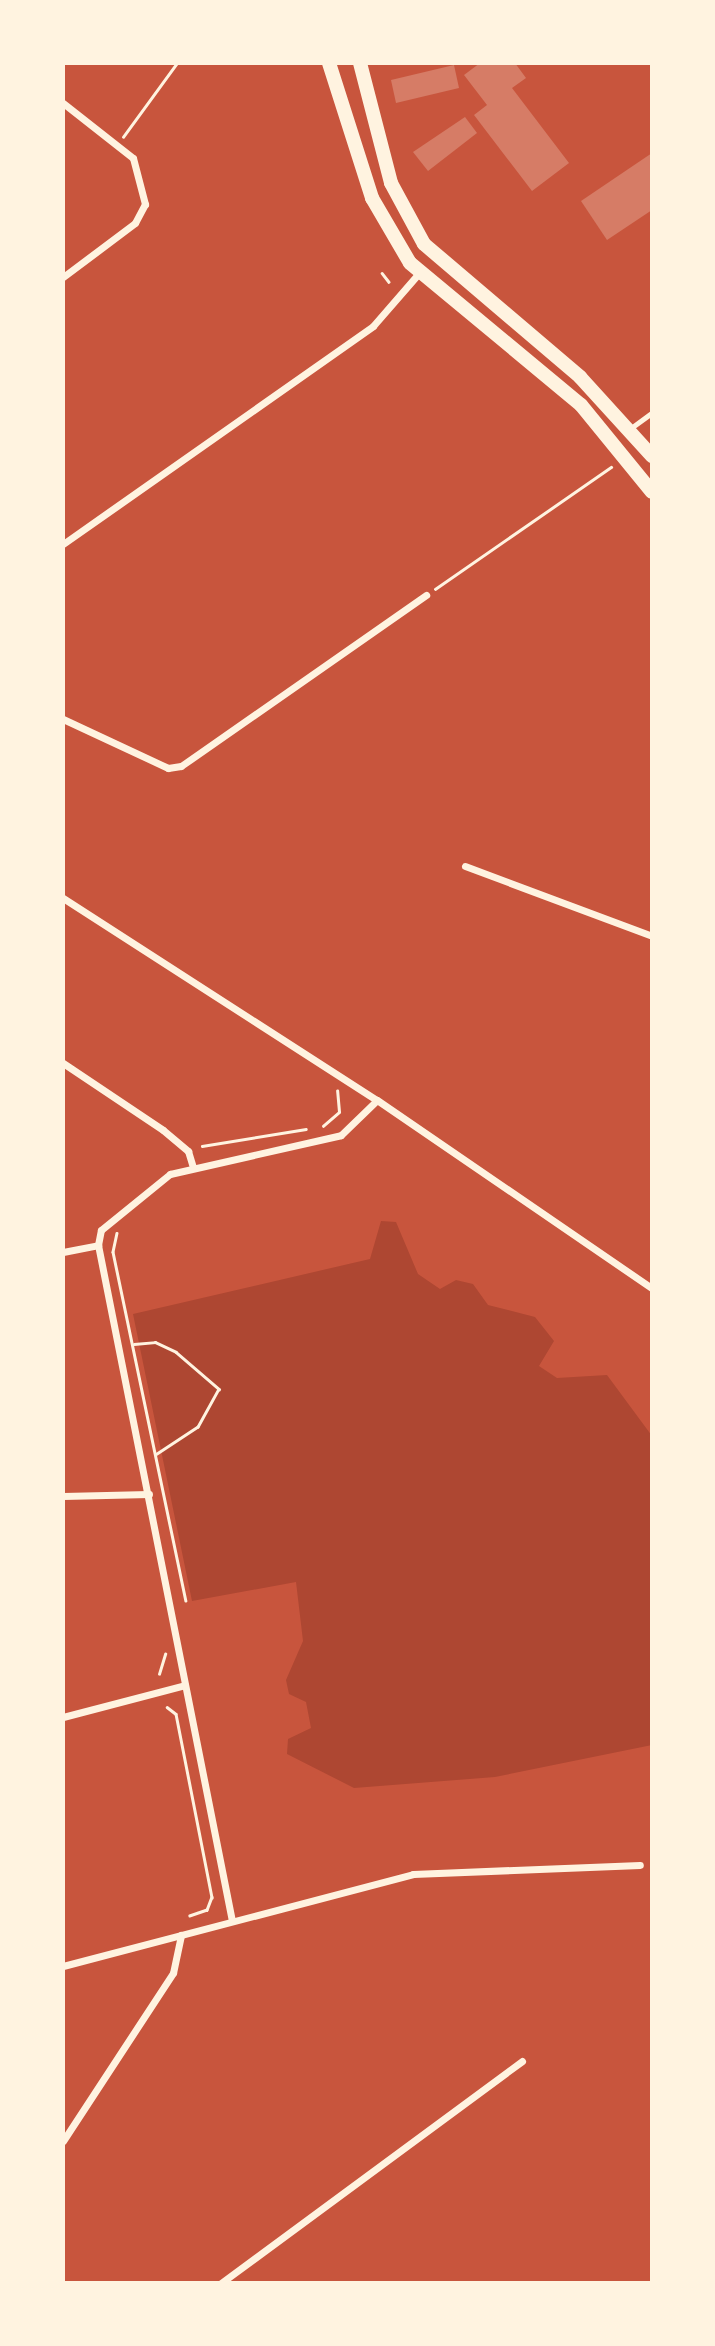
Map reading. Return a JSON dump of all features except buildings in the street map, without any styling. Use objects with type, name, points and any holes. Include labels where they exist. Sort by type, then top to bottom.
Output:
[{"type":"main road","points":[[329,63],[372,198],[419,274],[581,405],[652,492]]},
{"type":"main road","points":[[360,63],[391,183],[424,244],[580,377],[652,456]]},
{"type":"street","points":[[63,103],[119,142],[133,158],[145,192],[142,215],[63,277]]},
{"type":"street","points":[[63,544],[373,326],[419,274]]},
{"type":"street","points":[[63,719],[168,768],[181,766],[426,595]]},
{"type":"street","points":[[465,866],[652,936]]},
{"type":"street","points":[[63,898],[376,1100],[652,1289]]},
{"type":"street","points":[[63,1063],[163,1130],[188,1151],[193,1167]]},
{"type":"street","points":[[232,1921],[98,1245],[102,1230],[119,1213],[170,1174],[341,1135],[376,1100]]},
{"type":"street","points":[[63,1252],[98,1245]]},
{"type":"street","points":[[63,1496],[149,1494]]},
{"type":"street","points":[[63,1717],[185,1685]]},
{"type":"street","points":[[63,1966],[413,1874],[640,1865]]},
{"type":"street","points":[[63,2141],[173,1973],[181,1936]]},
{"type":"street","points":[[221,2283],[522,2061]]},
{"type":"street","points":[[230,2276],[238,2283]]},
{"type":"lane","points":[[630,429],[652,413]]},
{"type":"path","points":[[119,142],[177,63]]},
{"type":"path","points":[[382,273],[389,282]]},
{"type":"path","points":[[426,595],[611,467]]},
{"type":"path","points":[[202,1146],[329,1123],[340,1106],[337,1091]]},
{"type":"path","points":[[122,1229],[113,1252],[186,1600]]},
{"type":"path","points":[[134,1344],[155,1342],[176,1352],[219,1389],[198,1427],[156,1455]]},
{"type":"path","points":[[159,1674],[163,1640]]},
{"type":"path","points":[[167,1707],[176,1714],[212,1897],[207,1910],[190,1916]]},
{"type":"shaded area","points":[[381,1221],[396,1222],[418,1274],[440,1289],[456,1280],[473,1284],[488,1305],[535,1317],[554,1341],[539,1366],[557,1378],[607,1375],[652,1436],[652,1745],[495,1777],[354,1788],[287,1754],[288,1739],[311,1728],[306,1702],[289,1694],[286,1680],[303,1641],[296,1582],[192,1601],[133,1314],[370,1259]]}]
